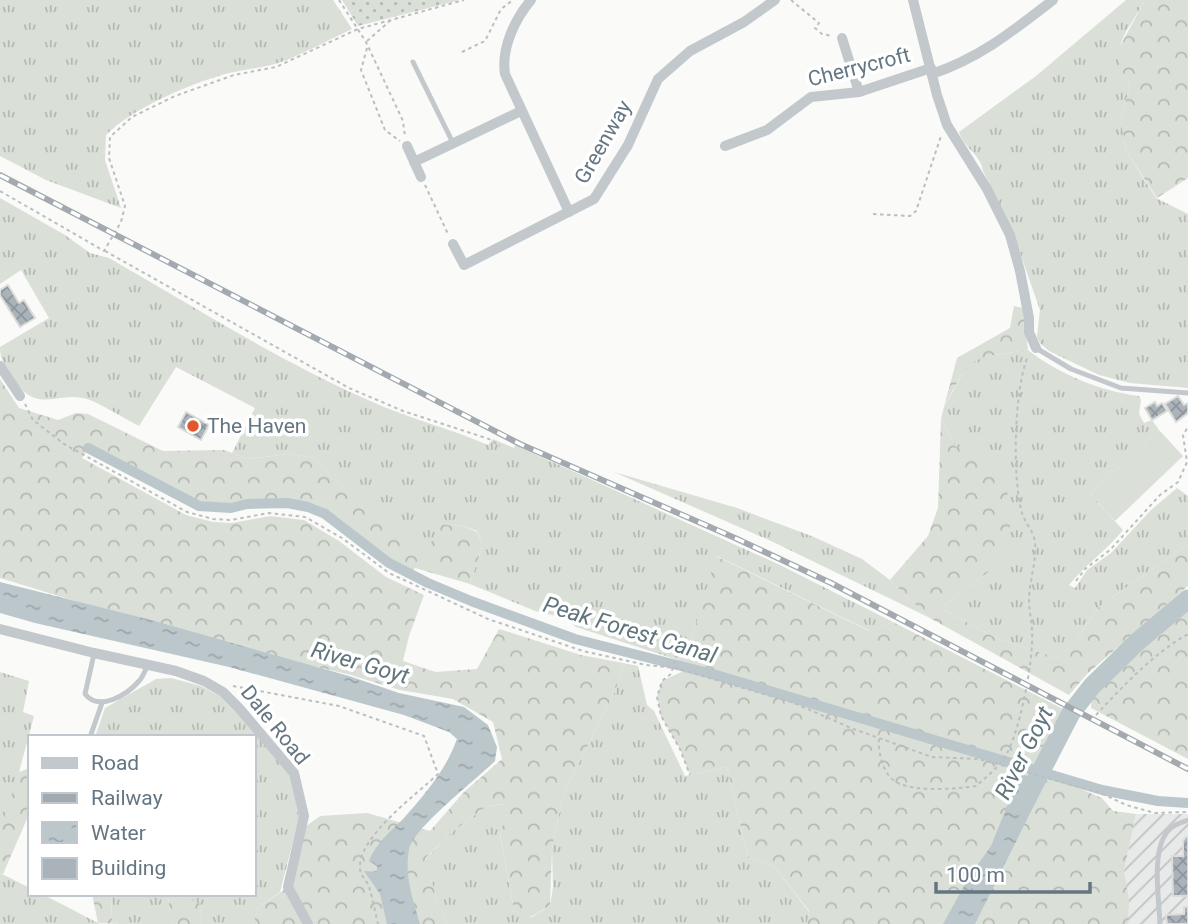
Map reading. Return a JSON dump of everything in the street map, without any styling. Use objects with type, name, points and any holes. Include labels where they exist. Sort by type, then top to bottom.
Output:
[{"type":"street","points":[[531,0],[512,33],[505,49],[503,63],[521,111],[569,212]]},
{"type":"street","name":"Greenway","points":[[453,244],[464,265],[594,199],[628,145],[658,79],[690,51],[744,22],[775,0]]},
{"type":"street","points":[[913,0],[948,127],[987,189],[1010,235],[1020,271],[1029,332],[1036,348]]},
{"type":"street","name":"Cherrycroft","points":[[725,146],[767,130],[811,97],[859,92],[950,68],[999,43],[1053,0]]},
{"type":"street","points":[[842,38],[859,92]]},
{"type":"street","points":[[414,162],[521,111]]},
{"type":"street","points":[[407,146],[421,177]]},
{"type":"street","points":[[0,366],[20,396]]},
{"type":"street","name":"Dale Road","points":[[0,629],[176,671],[204,681],[223,692],[294,773],[304,817],[288,887],[308,924]]},
{"type":"lane","points":[[413,62],[453,143]]},
{"type":"lane","points":[[1036,348],[1071,369],[1121,388],[1188,393]]},
{"type":"lane","points":[[94,653],[85,694],[90,700],[102,703],[122,694],[141,680],[147,666]]},
{"type":"lane","points":[[91,735],[102,703]]},
{"type":"lane","points":[[1160,924],[1158,860],[1164,835],[1175,824],[1188,820]]},
{"type":"path","points":[[339,0],[367,44],[403,121],[407,146]]},
{"type":"path","points":[[105,249],[121,222],[125,206],[109,158],[110,137],[122,125],[175,96],[234,75],[276,67],[358,29],[464,0]]},
{"type":"path","points":[[462,52],[488,38],[501,9],[513,0]]},
{"type":"path","points":[[791,0],[819,23],[815,27],[822,34],[842,38]]},
{"type":"path","points":[[391,19],[367,44],[361,70],[385,130],[407,146]]},
{"type":"path","points":[[873,214],[910,216],[916,211],[938,143],[948,127]]},
{"type":"path","points":[[421,177],[453,244]]},
{"type":"path","points":[[0,191],[349,388],[403,411],[489,439],[500,446]]},
{"type":"path","points":[[879,737],[878,752],[892,779],[903,785],[946,788],[976,786],[1003,760],[1013,741],[1031,667],[1029,599],[1035,539],[1022,514],[1017,468],[1017,407],[1022,370],[1030,352],[1036,348]]},
{"type":"path","points":[[20,396],[33,420],[64,444],[187,512],[213,519],[231,520],[269,513],[305,517],[342,538],[389,573],[488,619],[583,651],[676,668],[794,703],[932,757],[979,758],[1101,793],[1126,805],[1155,813],[1188,812]]},
{"type":"path","points":[[1076,581],[1085,569],[1110,550],[1160,495],[1178,482],[1187,463],[1183,435],[1188,427]]},
{"type":"path","points":[[1096,715],[1172,643],[1188,634]]},
{"type":"path","points":[[677,654],[671,674],[662,681],[657,697],[661,716],[680,749],[690,775]]},
{"type":"path","points":[[231,686],[339,706],[424,736],[438,774],[383,824],[367,844],[359,866],[362,877],[368,883],[378,924]]},
{"type":"shaded area","points":[[1136,814],[1188,814],[1188,924],[1128,924],[1124,871]]},
{"type":"green space","points":[[0,0],[333,0],[352,29],[284,61],[225,74],[195,84],[145,107],[117,125],[106,135],[105,160],[121,208],[46,180],[0,156]]},
{"type":"green space","points":[[342,0],[460,0],[358,26]]},
{"type":"green space","points":[[1126,0],[1145,0],[1126,32],[1120,51],[1123,72],[1130,85],[1121,120],[1126,151],[1156,198],[1188,214],[1188,388],[1130,383],[1099,375],[1049,351],[1040,343],[1037,336],[1040,310],[1011,227],[982,165],[959,132],[1036,76]]},
{"type":"green space","points":[[1145,0],[1188,0],[1188,178],[1157,198],[1126,151],[1121,120],[1130,85],[1121,70],[1118,50]]},
{"type":"green space","points":[[0,198],[65,235],[90,253],[109,258],[237,332],[335,384],[383,406],[488,445],[493,439],[514,448],[515,445],[780,565],[893,622],[870,631],[717,556],[692,638],[678,660],[576,627],[565,618],[535,611],[470,584],[483,544],[477,531],[461,525],[452,526],[423,557],[331,477],[316,458],[288,454],[248,459],[232,453],[255,408],[176,367],[139,426],[90,400],[79,397],[40,399],[31,396],[7,370],[0,347],[49,318],[21,270],[0,284]]},
{"type":"green space","points":[[1014,306],[1023,308],[1028,350],[994,355],[974,362],[961,377],[944,407],[957,358],[1010,328]]},
{"type":"green space","points":[[1028,350],[1053,367],[1080,380],[1139,396],[1139,414],[1144,423],[1152,420],[1159,430],[1090,494],[1123,530],[1069,585],[1075,588],[1087,570],[1111,553],[1151,510],[1177,488],[1188,496],[1188,544],[1099,607],[1077,639],[1058,658],[998,639],[941,608],[991,570],[972,455],[955,446],[941,419],[944,407],[967,366],[981,357]]},
{"type":"green space","points":[[0,379],[19,408],[58,420],[76,413],[88,414],[163,451],[224,450],[248,459],[288,454],[316,458],[331,477],[423,556],[442,524],[461,525],[477,532],[483,544],[470,584],[415,568],[411,574],[389,563],[325,514],[308,507],[287,503],[247,504],[231,508],[199,506],[88,448],[82,458],[186,515],[213,522],[232,523],[270,516],[304,520],[339,541],[386,577],[424,595],[403,661],[435,672],[477,669],[499,629],[581,655],[623,663],[616,689],[563,795],[552,849],[550,906],[529,916],[514,911],[500,833],[508,811],[503,804],[487,806],[448,835],[425,859],[447,924],[253,924],[258,908],[288,887],[301,830],[320,816],[367,813],[430,831],[464,792],[502,759],[493,722],[453,699],[400,690],[160,627],[0,578]]},
{"type":"green space","points":[[941,419],[955,446],[994,465],[1006,485],[1012,516],[1006,545],[991,570],[941,608],[998,639],[1058,658],[1077,639],[1099,607],[1188,544],[1188,586],[1087,674],[1069,695],[928,617],[890,580],[928,536],[938,508]]},
{"type":"green space","points":[[1159,430],[1183,456],[1115,521],[1090,494]]},
{"type":"green space","points":[[614,472],[737,508],[814,537],[862,559],[890,580],[928,617],[771,541]]},
{"type":"green space","points":[[716,556],[869,631],[893,622],[1071,713],[1040,772],[1102,798],[1113,811],[1136,814],[1124,871],[1129,900],[1128,924],[807,924],[809,911],[774,866],[748,858],[727,767],[690,775],[680,749],[661,716],[657,697],[662,681],[688,669],[676,664],[692,638]]},
{"type":"green space","points":[[1188,600],[1188,759],[1091,708],[1092,686],[1137,642]]},
{"type":"green space","points":[[623,663],[638,666],[647,705],[654,711],[685,776],[727,767],[748,858],[774,866],[809,912],[807,924],[447,924],[425,860],[448,835],[487,806],[504,804],[508,811],[500,834],[514,911],[532,917],[550,906],[553,887],[552,849],[563,795],[616,689]]},
{"type":"green space","points":[[0,672],[29,681],[23,712],[34,716],[10,806],[0,831]]},
{"type":"green space","points":[[171,678],[201,686],[220,696],[241,716],[291,776],[299,818],[280,892],[258,908],[253,924],[200,924],[202,905],[168,898],[172,924],[118,924],[112,921],[111,896],[256,896],[256,735],[96,735],[105,708],[156,679]]},
{"type":"green space","points":[[28,769],[28,817],[3,874],[0,873],[0,831],[19,772]]},
{"type":"green space","points":[[0,873],[28,887],[28,896],[46,896],[100,924],[0,924]]},
{"type":"green space","points":[[92,896],[111,896],[112,921],[118,924],[98,923]]},
{"type":"green space","points":[[185,896],[202,905],[200,924],[172,924],[168,898]]},
{"type":"water","points":[[0,582],[151,620],[349,676],[399,693],[464,707],[488,725],[497,747],[495,761],[433,817],[409,850],[408,878],[420,924],[387,924],[380,894],[364,871],[377,872],[377,866],[369,861],[375,849],[420,800],[441,771],[457,739],[449,732],[404,715],[229,667],[0,613]]},
{"type":"water","points":[[1020,774],[1046,781],[975,924],[943,924],[969,877],[991,846]]},
{"type":"building","points":[[8,285],[19,303],[24,300],[35,318],[20,327],[0,295],[0,290]]},
{"type":"building","points":[[1178,396],[1184,405],[1188,403],[1188,413],[1176,422],[1165,404]]},
{"type":"building","points":[[1155,402],[1157,406],[1162,403],[1167,411],[1152,420],[1145,408]]},
{"type":"building","name":"The Haven","points":[[186,412],[209,425],[201,440],[178,427]]},
{"type":"building","points":[[1186,837],[1188,896],[1173,896],[1172,856],[1183,856],[1183,841]]},
{"type":"building","points":[[1184,907],[1188,907],[1188,924],[1167,924],[1166,915],[1184,914]]},
{"type":"waterway","name":"Peak Forest Canal","points":[[88,448],[199,506],[231,508],[247,504],[287,503],[308,507],[325,514],[389,563],[428,583],[575,639],[716,675],[1102,790],[1158,801],[1188,803]]},
{"type":"waterway","name":"River Goyt","points":[[1026,800],[1071,713],[1092,686],[1137,642],[1188,599]]},
{"type":"railway","points":[[0,175],[520,444],[831,583],[1188,769]]},
{"type":"place","name":"The Haven","points":[[193,426]]}]
